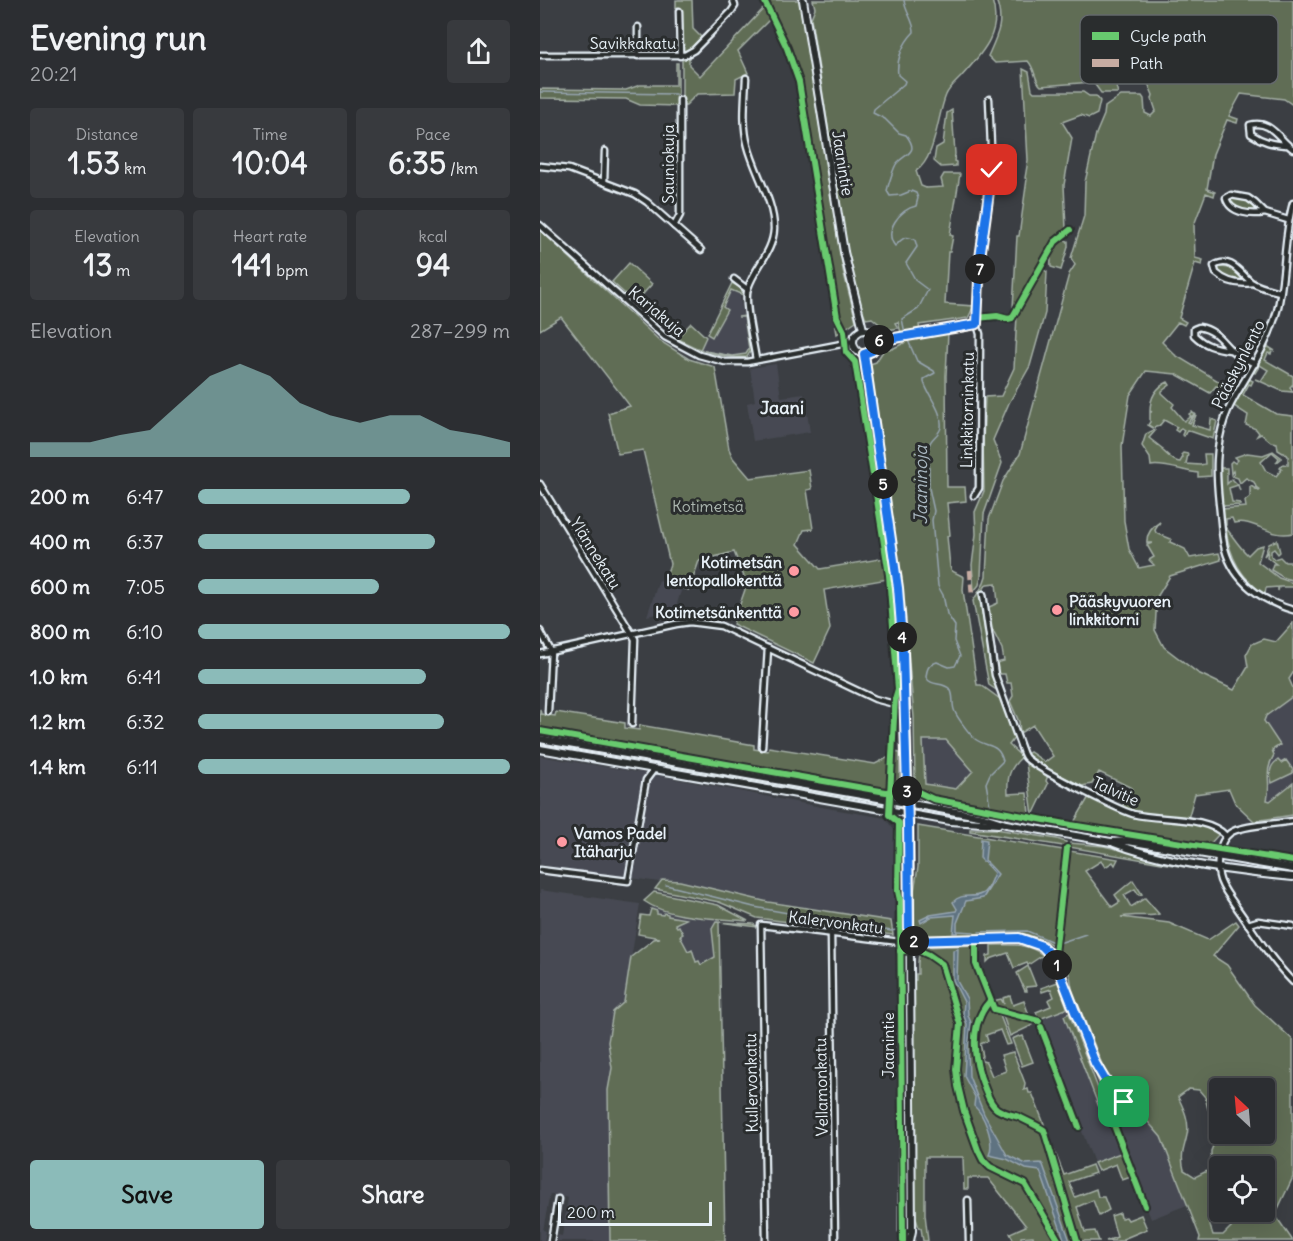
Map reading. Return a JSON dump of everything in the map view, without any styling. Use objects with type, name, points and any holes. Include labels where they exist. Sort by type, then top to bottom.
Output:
[{"type":"main road","name":"Jaanintie","points":[[803,0],[844,252],[863,329]]},
{"type":"main road","points":[[863,329],[873,332],[877,341],[872,351],[864,354],[855,350],[852,342],[856,333],[863,329]]},
{"type":"main road","name":"Jaanintie","points":[[864,354],[898,588],[906,707],[912,1231],[910,1241]]},
{"type":"main road","points":[[540,739],[984,817],[1006,824],[1111,842],[1148,853],[1218,867],[1293,877]]},
{"type":"main road","points":[[540,749],[908,814],[975,824],[1006,824]]},
{"type":"main road","points":[[1111,842],[1128,841],[1293,868]]},
{"type":"main road","name":"Jaanintie","points":[[912,1231],[915,1241]]},
{"type":"street","name":"Savikkakatu","points":[[540,55],[680,56],[694,50],[731,12],[735,6],[733,0]]},
{"type":"street","points":[[679,11],[680,56]]},
{"type":"street","points":[[638,27],[638,56]]},
{"type":"street","points":[[746,78],[744,118],[747,145],[771,212],[774,229],[769,249],[747,289],[756,360]]},
{"type":"street","name":"Linkkitorninkatu","points":[[974,496],[979,488],[980,334],[977,324],[980,258],[992,170],[989,99]]},
{"type":"street","name":"Sauniokuja","points":[[674,226],[680,215],[680,100]]},
{"type":"street","points":[[1286,145],[1278,133],[1272,129],[1258,124],[1250,125],[1251,134],[1260,140],[1286,145],[1293,149]]},
{"type":"street","points":[[604,183],[605,151]]},
{"type":"street","points":[[540,166],[564,168],[640,197],[701,250]]},
{"type":"street","points":[[1265,213],[1243,196],[1231,195],[1226,198],[1230,206],[1239,211],[1252,214],[1265,213],[1288,220]]},
{"type":"street","name":"Pääskynlento","points":[[1293,203],[1288,220],[1277,310],[1269,336],[1225,416],[1217,449],[1217,486],[1223,538],[1229,560],[1245,584],[1266,600],[1293,610]]},
{"type":"street","name":"Karjakuja","points":[[540,225],[675,344],[699,356],[736,362],[852,342]]},
{"type":"street","points":[[1252,283],[1234,267],[1220,263],[1214,266],[1216,273],[1227,280],[1241,284],[1252,283],[1280,292]]},
{"type":"street","points":[[734,279],[747,289]]},
{"type":"street","points":[[877,341],[977,324]]},
{"type":"street","points":[[1230,350],[1206,345],[1194,335],[1194,329],[1199,327],[1215,333],[1230,350],[1255,364]]},
{"type":"street","name":"Ylännekatu","points":[[540,484],[632,634]]},
{"type":"street","name":"Talvitie","points":[[983,594],[995,675],[1027,758],[1053,775],[1122,809],[1135,814],[1212,825],[1226,836]]},
{"type":"street","points":[[540,654],[694,622],[721,626],[875,699],[906,707]]},
{"type":"street","points":[[540,631],[550,651],[548,712]]},
{"type":"street","points":[[632,634],[635,639],[632,724]]},
{"type":"street","points":[[762,747],[768,648]]},
{"type":"street","points":[[638,765],[646,780]]},
{"type":"street","points":[[540,870],[628,881],[646,780],[655,768]]},
{"type":"street","points":[[1293,821],[1239,828],[1226,836],[1222,843],[1218,867],[1221,883],[1248,924],[1293,982]]},
{"type":"street","points":[[1248,924],[1258,921],[1293,926]]},
{"type":"street","name":"Kalervonkatu","points":[[761,925],[909,941],[1019,938],[1034,942],[1047,950],[1057,966],[1099,1071],[1130,1110],[1129,1121]]},
{"type":"street","name":"Kullervonkatu","points":[[761,925],[766,1241]]},
{"type":"street","name":"Vellamonkatu","points":[[831,933],[835,1241]]},
{"type":"street","name":"Jaanintie","points":[[901,964],[903,1231],[912,1231]]},
{"type":"street","points":[[901,984],[909,984]]},
{"type":"street","points":[[902,1113],[910,1113]]},
{"type":"street","points":[[551,1241],[558,1199]]},
{"type":"street","points":[[968,1200],[969,1241]]},
{"type":"shaded area","points":[[733,284],[739,291],[749,351],[746,354],[732,356],[700,350]]},
{"type":"shaded area","points":[[776,364],[781,397],[804,394],[810,432],[753,441],[747,403],[755,401],[750,368]]},
{"type":"shaded area","points":[[659,580],[682,588],[675,610],[647,616]]},
{"type":"shaded area","points":[[1293,696],[1293,800],[1269,801],[1267,800],[1270,788],[1268,767],[1274,755],[1272,750],[1279,745],[1264,719]]},
{"type":"shaded area","points":[[946,739],[974,771],[956,789],[924,784],[922,740]]},
{"type":"shaded area","points":[[540,756],[656,775],[885,818],[894,830],[894,921],[768,902],[680,881],[662,880],[659,882],[540,865]]},
{"type":"shaded area","points":[[540,890],[640,904],[624,1002],[613,1012],[608,1042],[612,1068],[608,1090],[610,1241],[558,1241],[558,1235],[562,1236],[568,1198],[550,1194],[543,1230],[546,1231],[544,1241],[540,1241]]},
{"type":"shaded area","points":[[652,906],[704,919],[719,918],[713,926],[715,957],[696,967],[663,938],[638,934],[641,915],[649,916]]},
{"type":"shaded area","points":[[1066,1004],[1123,1152],[1094,1163],[1038,1015]]},
{"type":"shaded area","points":[[1135,1108],[1161,1137],[1187,1205],[1151,1219],[1112,1117]]},
{"type":"green space","points":[[676,0],[692,0],[693,29],[702,38],[689,51],[682,54],[682,10],[676,10]]},
{"type":"green space","points":[[761,0],[799,0],[843,270],[856,321],[837,334],[796,80],[770,19],[738,51],[748,73],[736,79],[735,93],[697,94],[686,105],[682,105],[682,60],[689,58],[689,65],[700,76],[764,8]]},
{"type":"green space","points":[[813,0],[992,0],[995,23],[988,42],[976,60],[947,92],[932,147],[923,165],[916,171],[921,186],[926,188],[943,187],[941,179],[944,174],[960,174],[950,235],[953,236],[950,252],[948,252],[945,304],[974,306],[968,318],[919,325],[921,337],[948,332],[947,487],[965,487],[966,501],[947,503],[950,567],[952,571],[964,577],[963,590],[977,685],[981,685],[1000,699],[1015,737],[1009,745],[1022,757],[1014,765],[1010,774],[1008,794],[1027,793],[1029,815],[938,797],[915,788],[914,717],[902,587],[870,373],[870,364],[876,362],[885,348],[892,349],[904,343],[898,322],[895,323],[898,328],[889,329],[883,328],[872,318],[866,319],[852,280],[811,18],[815,8]],"holes":[[[923,740],[946,740],[973,771],[956,789],[925,784]]]},
{"type":"green space","points":[[996,0],[1293,0],[1293,105],[1284,99],[1241,94],[1229,116],[1238,119],[1237,123],[1227,120],[1213,154],[1207,189],[1215,192],[1214,196],[1206,193],[1194,225],[1195,258],[1203,260],[1202,265],[1195,263],[1179,318],[1186,322],[1184,325],[1178,322],[1162,342],[1175,355],[1230,388],[1227,390],[1216,386],[1210,393],[1176,374],[1146,371],[1130,395],[1122,446],[1124,521],[1129,549],[1139,568],[1154,565],[1149,560],[1154,557],[1147,545],[1152,543],[1147,543],[1147,536],[1160,522],[1155,530],[1156,533],[1171,539],[1170,542],[1185,549],[1190,558],[1219,553],[1221,560],[1170,576],[1157,597],[1155,630],[1164,647],[1198,673],[1234,690],[1248,667],[1246,655],[1252,644],[1264,639],[1276,642],[1293,623],[1293,673],[1289,679],[1293,688],[1293,696],[1266,716],[1264,721],[1280,745],[1272,750],[1274,755],[1268,772],[1267,800],[1270,801],[1293,783],[1293,815],[1254,821],[1235,803],[1229,789],[1195,794],[1188,819],[1143,813],[1122,807],[1132,788],[1099,772],[1092,784],[1082,786],[1030,757],[1027,754],[1030,752],[1045,762],[1053,756],[1033,725],[1020,733],[1019,722],[1010,701],[1013,696],[1011,683],[1007,683],[1005,674],[998,674],[996,663],[1004,661],[1002,649],[991,627],[989,607],[998,603],[996,583],[987,584],[979,595],[998,691],[989,685],[973,601],[986,576],[989,519],[1003,481],[1020,454],[1069,274],[1075,265],[1071,258],[1084,216],[1085,182],[1105,107],[1121,96],[1142,96],[1145,113],[1151,116],[1156,111],[1148,84],[1278,84],[1278,15],[1080,15],[1080,83],[1041,86],[1028,61],[995,63],[988,56],[1000,22]]},
{"type":"green space","points":[[676,63],[678,63],[678,94],[676,95],[676,106],[640,105],[626,99],[540,98],[540,89],[626,90],[640,85],[676,85]]},
{"type":"green space","points":[[1023,69],[1029,72],[1034,92],[1083,92],[1089,96],[1096,96],[1100,101],[1097,114],[1089,118],[1081,115],[1062,122],[1072,138],[1064,185],[1066,229],[1052,243],[1016,308],[1013,308],[1017,236],[1019,236],[1028,160]]},
{"type":"green space","points":[[1094,84],[1115,84],[1118,93],[1101,93]]},
{"type":"green space","points":[[952,110],[956,166],[941,167],[934,161],[936,148],[943,144],[947,113]]},
{"type":"green space","points":[[1232,197],[1248,201],[1259,211],[1247,211],[1236,207],[1230,202]]},
{"type":"green space","name":"Kotimetsä","points":[[540,230],[660,341],[689,359],[715,367],[729,449],[733,458],[750,478],[809,470],[812,489],[807,490],[813,529],[804,530],[798,544],[820,569],[885,558],[888,579],[824,590],[830,629],[814,663],[733,624],[747,584],[734,552],[699,561],[689,590],[664,582],[670,564],[643,450],[618,454],[608,413],[630,406],[561,317],[540,330]]},
{"type":"green space","points":[[1064,240],[1068,241],[1068,247],[1061,270],[1051,267],[1051,259],[1055,248]]},
{"type":"green space","points":[[629,263],[652,284],[635,303],[612,282]]},
{"type":"green space","points":[[1219,267],[1235,270],[1247,280],[1235,281],[1228,278],[1218,271]]},
{"type":"green space","points":[[1044,270],[1047,272],[1045,313],[1030,366],[1009,403],[993,440],[1002,463],[984,514],[981,576],[979,585],[974,591],[972,565],[976,534],[975,512],[984,491],[985,397],[1001,396],[1014,368],[1017,316]]},
{"type":"green space","points":[[732,283],[741,288],[743,295],[731,290],[723,307],[727,310],[712,337],[707,334]]},
{"type":"green space","points":[[745,316],[751,350],[747,357],[729,357],[703,351],[732,356],[746,354],[749,349],[744,317],[738,317]]},
{"type":"green space","points":[[691,323],[706,337],[700,349],[677,338]]},
{"type":"green space","points":[[1267,346],[1275,351],[1268,353],[1265,360],[1293,376],[1293,386],[1290,387],[1293,392],[1282,391],[1255,379],[1261,381],[1268,370],[1260,365],[1255,373],[1253,372]]},
{"type":"green space","points":[[1249,379],[1253,381],[1243,395],[1276,414],[1293,416],[1293,533],[1277,533],[1248,523],[1234,523],[1232,518],[1226,519],[1226,525],[1224,525],[1222,509],[1246,507],[1245,501],[1250,497],[1250,487],[1260,490],[1254,482],[1246,478],[1240,483],[1238,478],[1232,476],[1234,474],[1233,471],[1231,474],[1230,463],[1238,460],[1235,457],[1247,453],[1263,455],[1273,451],[1281,459],[1276,463],[1279,458],[1272,452],[1261,462],[1266,471],[1276,476],[1283,464],[1288,465],[1288,456],[1278,450],[1277,443],[1271,442],[1261,434],[1257,436],[1259,433],[1256,429],[1246,425],[1248,415],[1234,406]]},
{"type":"green space","points":[[859,380],[864,397],[889,556],[899,666],[888,558]]},
{"type":"green space","points":[[1168,382],[1170,385],[1162,393],[1174,404],[1172,407],[1184,421],[1191,416],[1189,414],[1192,412],[1194,414],[1188,422],[1190,423],[1195,414],[1192,425],[1210,430],[1211,419],[1217,421],[1213,439],[1187,430],[1184,436],[1182,435],[1184,430],[1181,428],[1178,432],[1175,430],[1177,427],[1164,420],[1159,426],[1153,428],[1148,425],[1153,397],[1160,387]]},
{"type":"green space","points":[[1154,430],[1149,438],[1175,461],[1180,462],[1183,453],[1188,454],[1186,464],[1200,465],[1205,464],[1204,454],[1211,454],[1211,476],[1198,477],[1198,473],[1167,466],[1151,466],[1150,458],[1142,446],[1146,434]]},
{"type":"green space","points":[[1219,468],[1227,468],[1227,484],[1232,479],[1238,485],[1229,488],[1232,502],[1240,503],[1240,505],[1222,506]]},
{"type":"green space","points":[[1226,528],[1248,555],[1256,547],[1263,545],[1258,562],[1279,578],[1293,583],[1293,587],[1279,587],[1278,591],[1278,587],[1266,588],[1265,594],[1249,581],[1233,557]]},
{"type":"green space","points":[[1277,540],[1280,552],[1278,554],[1274,549],[1271,551],[1271,556],[1274,559],[1280,557],[1285,562],[1293,562],[1292,580],[1271,570],[1273,564],[1276,564],[1267,557],[1268,551],[1264,556],[1269,544]]},
{"type":"green space","points":[[540,709],[541,714],[555,716],[556,712],[625,723],[625,728],[639,730],[640,725],[754,745],[754,749],[768,751],[769,747],[875,764],[889,757],[890,787],[887,790],[540,729]]},
{"type":"green space","points":[[540,741],[648,759],[647,764],[540,746]]},
{"type":"green space","points":[[653,751],[865,789],[851,790],[652,753]]},
{"type":"green space","points":[[894,752],[900,753],[900,788],[893,788]]},
{"type":"green space","points":[[650,760],[887,802],[887,804],[650,764]]},
{"type":"green space","points":[[1278,760],[1281,763],[1286,760],[1293,773],[1272,783],[1270,770]]},
{"type":"green space","points":[[1026,763],[1032,764],[1048,775],[1046,781],[1048,784],[1033,815]]},
{"type":"green space","points":[[915,794],[931,800],[1067,826],[1067,828],[926,801]]},
{"type":"green space","points":[[1090,795],[1135,816],[1197,825],[1215,829],[1219,834],[1209,845],[1201,846],[1073,824]]},
{"type":"green space","points":[[918,826],[1118,859],[1115,865],[1113,862],[1105,867],[1101,861],[1085,871],[1112,907],[1120,902],[1115,895],[1133,880],[1142,894],[1139,895],[1135,889],[1124,895],[1131,907],[1145,898],[1159,914],[1121,917],[1169,923],[1208,940],[1236,921],[1239,925],[1213,956],[1227,965],[1255,1005],[1293,1040],[1293,1177],[1275,1215],[1293,1241],[1199,1241],[1200,1237],[1161,1137],[1105,1072],[1072,989],[1070,976],[1057,949],[1046,941],[1025,934],[938,938],[919,935],[914,930],[914,891],[918,867]]},
{"type":"green space","points":[[970,829],[996,829],[1057,839],[1066,844],[1063,846],[970,831]]},
{"type":"green space","points":[[1070,843],[1103,846],[1201,867],[1200,870],[1069,847]]},
{"type":"green space","points":[[662,880],[680,881],[768,902],[891,921],[893,935],[757,918],[719,902],[655,889]]},
{"type":"green space","points":[[654,892],[718,905],[748,921],[694,917],[654,907],[644,901]]},
{"type":"green space","points":[[651,909],[657,911],[657,914],[663,915],[664,913],[668,916],[686,919],[675,924],[679,926],[683,934],[680,936],[688,951],[692,949],[696,962],[699,961],[701,965],[715,957],[712,929],[716,922],[719,922],[725,1241],[610,1241],[608,1090],[612,1068],[608,1042],[613,1012],[624,1002],[631,957],[654,939],[660,938],[638,934],[641,915],[649,916]]},
{"type":"green space","points":[[721,922],[753,924],[758,927]]},
{"type":"green space","points":[[976,945],[975,966],[992,1010],[999,1013],[1011,1044],[1006,1045],[1000,1030],[986,1035],[988,1041],[980,1044],[982,1061],[986,1062],[992,1076],[1006,1071],[1001,1055],[1013,1052],[1025,1083],[1024,1090],[1028,1089],[1029,1093],[1032,1093],[1064,1175],[1092,1165],[1095,1173],[1069,1182],[1075,1197],[1096,1189],[1098,1197],[1104,1197],[1109,1210],[1099,1216],[1093,1200],[1077,1207],[1085,1232],[1095,1231],[1099,1241],[1034,1241],[1033,1236],[1021,1237],[1021,1241],[1014,1241],[1010,1233],[1026,1226],[988,1178],[968,1178],[968,1189],[964,1189],[963,1157],[925,1157],[925,1214],[928,1241],[923,1241],[921,1228],[919,1228],[914,1212],[912,996],[914,980],[918,974],[920,952],[924,953],[921,947]]},
{"type":"green space","points":[[991,945],[1025,946],[1043,955],[1028,965],[1027,963],[1014,968],[1008,953],[987,962],[987,956],[991,955]]},
{"type":"green space","points":[[1028,966],[1036,986],[1026,987],[1027,991],[1025,991],[1017,973]]},
{"type":"green space","points":[[1058,982],[1066,1009],[1039,1019],[1036,1012],[1051,1006],[1048,1000],[1054,997],[1051,989],[1042,992],[1041,988]]},
{"type":"green space","points":[[1010,996],[1013,1005],[1024,1001],[1030,1018],[994,1007],[992,1001],[1001,999],[1004,1004],[1003,998]]},
{"type":"green space","points":[[1069,1013],[1108,1114],[1102,1115],[1064,1016]]},
{"type":"green space","points":[[1007,1014],[1037,1023],[1010,1036],[1003,1016]]},
{"type":"green space","points":[[1043,1023],[1081,1123],[1080,1124],[1043,1028]]},
{"type":"green space","points":[[1023,1036],[1033,1062],[1022,1066],[1012,1039]]},
{"type":"green space","points":[[1095,1072],[1118,1101],[1116,1108],[1110,1112]]},
{"type":"green space","points":[[1123,1152],[1131,1177],[1122,1180],[1116,1164],[1098,1171],[1094,1163]]},
{"type":"green space","points":[[1120,1213],[1121,1218],[1126,1217],[1128,1220],[1141,1215],[1147,1229],[1123,1239],[1124,1241],[1106,1241],[1117,1237],[1111,1216]]},
{"type":"water","points":[[981,839],[987,840],[985,860],[998,874],[983,898],[966,901],[957,923],[957,933],[953,933],[955,915],[931,917],[921,923],[920,920],[930,915],[956,911],[953,902],[960,897],[978,895],[986,891],[994,873],[980,858]]},
{"type":"water","points":[[958,949],[957,981],[967,999],[971,1023],[968,1048],[969,1076],[984,1114],[1007,1155],[1026,1164],[1041,1163],[1043,1165],[1070,1241],[1064,1239],[1040,1171],[1026,1169],[1007,1159],[989,1155],[991,1143],[988,1129],[974,1106],[975,1097],[964,1076],[967,1024],[963,1014],[964,1002],[953,980],[953,950]]},
{"type":"waterway","name":"Jaaninoja","points":[[904,0],[914,32],[904,46],[898,63],[898,75],[905,81],[874,109],[873,113],[885,119],[899,133],[906,135],[912,146],[910,152],[896,165],[887,191],[890,196],[911,191],[916,193],[918,198],[916,206],[899,216],[891,234],[895,246],[906,238],[915,240],[917,247],[906,263],[916,281],[928,290],[918,309],[902,319],[905,333]]},
{"type":"waterway","points":[[540,92],[675,94]]},
{"type":"waterway","name":"Jaaninoja","points":[[907,338],[917,361],[935,373],[924,379],[941,421],[940,430],[929,446],[929,488],[934,511],[932,520],[938,586],[943,595],[947,614],[955,626],[954,641],[960,656],[955,666],[949,667],[937,662],[932,664],[926,677],[931,682],[950,689],[954,709],[967,730],[979,742],[995,748],[1001,755],[1003,761],[990,774],[986,783],[990,806]]},
{"type":"waterway","points":[[666,885],[754,907],[896,930]]},
{"type":"waterway","points":[[957,931],[974,932]]},
{"type":"waterway","points":[[979,932],[1027,931],[1053,942]]},
{"type":"waterway","points":[[1059,943],[1086,934]]},
{"type":"marked path","points":[[970,570],[972,597]]},
{"type":"cycle path","points":[[764,0],[787,48],[799,82],[837,317],[844,331],[846,352],[855,362],[889,575],[898,689],[895,699],[889,815],[899,823],[903,1241]]},
{"type":"cycle path","points":[[977,318],[997,316],[1012,318],[1055,242],[1070,230]]},
{"type":"cycle path","points":[[540,731],[886,792],[914,790],[933,799],[1071,825],[1293,861]]},
{"type":"cycle path","points":[[1055,954],[1067,848]]},
{"type":"cycle path","points":[[976,940],[976,964],[994,1009],[1039,1021]]},
{"type":"cycle path","points":[[900,951],[918,950],[942,964],[960,1024],[956,1069],[958,1086],[978,1150],[990,1167],[1025,1184],[1059,1241]]},
{"type":"cycle path","points":[[990,1001],[978,1021],[976,1032],[976,1055],[981,1078],[990,1100],[997,1109],[1044,1130],[1077,1241]]},
{"type":"cycle path","points":[[1041,1027],[1079,1127]]},
{"type":"cycle path","points":[[1110,1115],[1145,1206]]},
{"type":"place","name":"Kotimetsän lentopallokenttä","points":[[794,571]]},
{"type":"place","name":"Pääskyvuoren linkkitorni","points":[[1057,610]]},
{"type":"place","name":"Kotimetsänkenttä","points":[[794,612]]},
{"type":"place","name":"Vamos Padel Itäharju","points":[[562,842]]},
{"type":"district","name":"Jaani","points":[[782,408]]},
{"type":"route","points":[[992,170],[980,258],[977,324],[891,337],[877,341],[872,351],[864,354],[898,588],[903,652],[909,941],[1019,938],[1042,946],[1055,960],[1099,1071],[1124,1102]]}]
